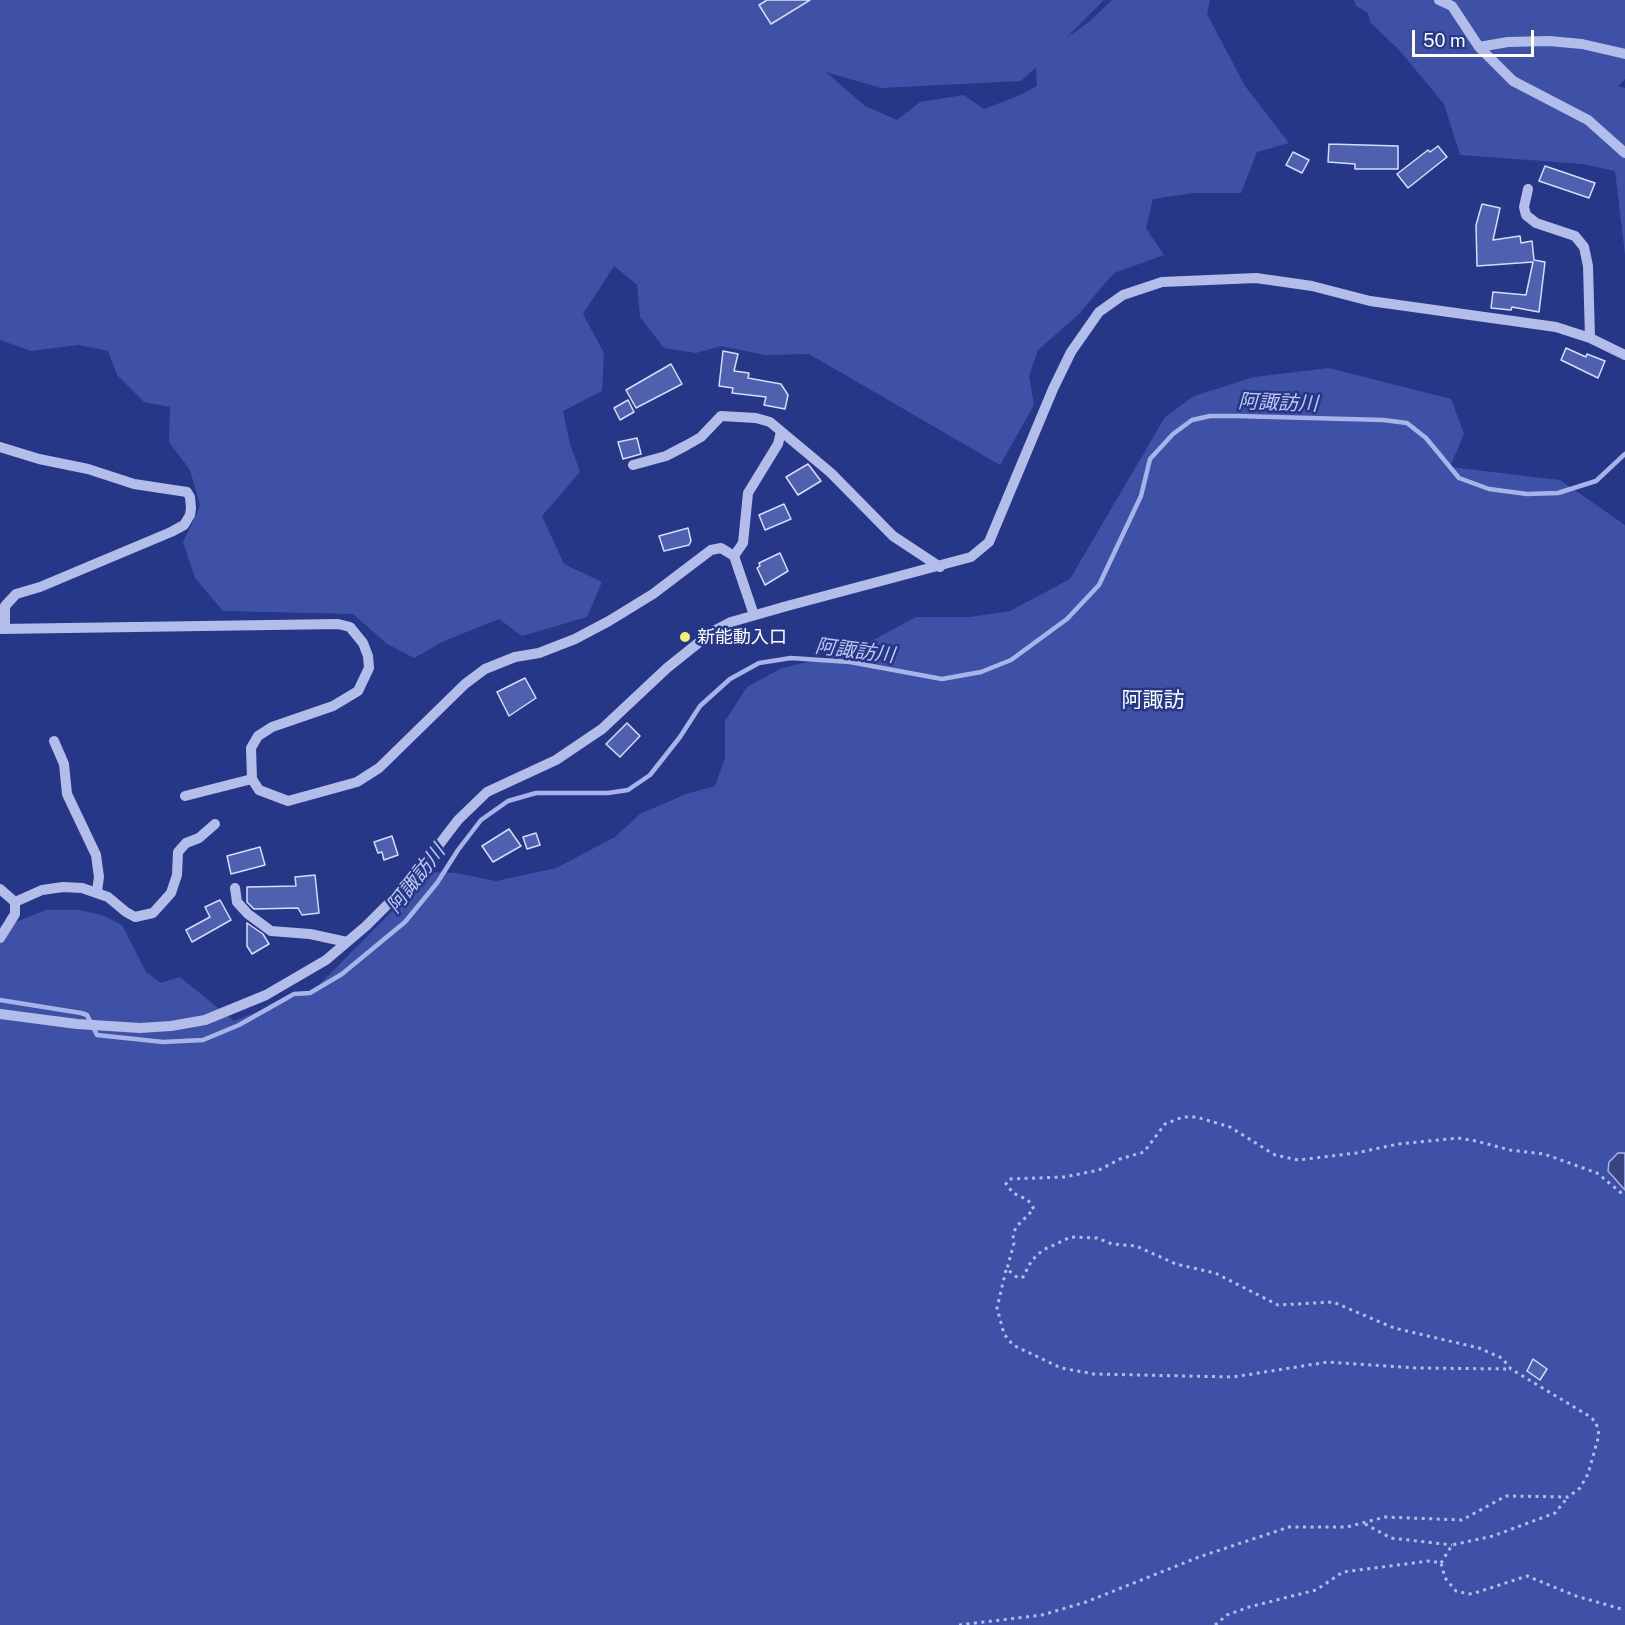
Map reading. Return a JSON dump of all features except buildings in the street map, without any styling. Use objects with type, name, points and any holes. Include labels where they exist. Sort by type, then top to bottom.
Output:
[{"type":"street","points":[[1439,0],[1452,6],[1479,47],[1513,81],[1588,120],[1625,153]]},
{"type":"street","points":[[1479,47],[1508,42],[1549,41],[1581,44],[1625,54]]},
{"type":"street","points":[[1528,189],[1524,207],[1526,215],[1536,223],[1575,237],[1584,247],[1588,266],[1590,338]]},
{"type":"street","points":[[0,1014],[77,1024],[140,1028],[171,1026],[205,1020],[235,1009],[297,978],[326,960],[413,879],[458,820],[487,792],[556,760],[602,729],[667,668],[712,632],[754,615],[971,557],[989,542],[1053,389],[1085,329],[1111,301],[1144,287],[1186,280],[1256,278],[1312,286],[1370,301],[1556,327],[1590,338],[1625,355]]},
{"type":"street","points":[[633,465],[666,456],[687,445],[701,437],[721,416],[756,418],[770,422],[831,473],[893,536],[940,567]]},
{"type":"street","points":[[734,556],[743,543],[748,493],[778,444],[781,432]]},
{"type":"street","points":[[0,447],[39,459],[88,468],[134,484],[187,492],[190,496],[191,508],[184,525],[171,532],[40,588],[16,594],[5,606],[2,629],[338,624],[350,627],[363,643],[368,656],[369,668],[358,691],[333,706],[272,727],[258,736],[251,748],[252,779],[259,790],[288,801],[357,782],[378,768],[465,684],[485,669],[515,657],[538,653],[601,626],[653,594],[711,550],[721,548],[734,556],[754,615]]},
{"type":"street","points":[[54,741],[64,764],[67,794],[96,855],[99,877],[96,891]]},
{"type":"street","points":[[185,796],[252,779]]},
{"type":"street","points":[[15,902],[42,890],[63,887],[96,891],[135,917],[153,913],[171,893],[177,875],[178,852],[186,843],[199,838],[214,824]]},
{"type":"street","points":[[235,888],[237,902],[248,914],[272,931],[310,934],[347,942]]},
{"type":"street","points":[[0,889],[15,902],[15,914],[0,938]]},
{"type":"path","points":[[1511,1369],[1417,1368],[1328,1362],[1233,1377],[1094,1374],[1061,1368],[1013,1346],[1004,1334],[997,1308],[1016,1227],[1034,1209],[1028,1200],[1013,1193],[1005,1184],[1010,1179],[1064,1177],[1099,1170],[1120,1159],[1144,1152],[1165,1124],[1183,1117],[1196,1117],[1230,1127],[1275,1155],[1298,1160],[1356,1153],[1398,1144],[1458,1138],[1476,1141],[1510,1150],[1544,1154],[1598,1173],[1625,1196]]},
{"type":"path","points":[[1007,1269],[1018,1278],[1023,1277],[1032,1260],[1050,1246],[1071,1237],[1097,1238],[1112,1244],[1136,1246],[1176,1264],[1215,1273],[1278,1305],[1324,1301],[1347,1306],[1394,1328],[1479,1348],[1502,1358],[1511,1369],[1596,1422],[1599,1435],[1588,1474],[1580,1488],[1568,1497],[1555,1513],[1493,1536],[1452,1545],[1391,1538],[1363,1523]]},
{"type":"path","points":[[959,1625],[1042,1615],[1078,1605],[1199,1557],[1289,1527],[1336,1528],[1400,1517],[1462,1520],[1506,1496],[1568,1497]]},
{"type":"path","points":[[1441,1563],[1452,1545]]},
{"type":"path","points":[[1215,1625],[1227,1615],[1249,1607],[1316,1590],[1343,1572],[1419,1561],[1441,1563]]},
{"type":"path","points":[[1441,1563],[1449,1586],[1456,1591],[1469,1594],[1527,1576],[1576,1596],[1625,1610]]},
{"type":"shaded area","points":[[0,0],[1104,0],[1066,38],[1089,22],[1112,0],[1210,0],[1207,14],[1245,86],[1289,143],[1257,152],[1241,193],[1194,193],[1153,199],[1146,228],[1164,255],[1114,273],[1078,315],[1038,350],[1029,376],[1034,405],[1000,465],[809,354],[765,355],[721,346],[696,353],[664,348],[640,317],[637,285],[614,266],[583,314],[604,353],[602,391],[563,411],[570,444],[580,472],[542,516],[564,564],[602,582],[587,617],[522,636],[499,619],[444,641],[414,658],[387,644],[353,614],[223,611],[195,578],[183,542],[200,506],[190,470],[169,442],[170,407],[144,402],[117,375],[108,351],[79,345],[31,351],[0,340]],"holes":[[[1036,67],[1037,86],[984,109],[964,95],[920,102],[897,120],[865,106],[826,72],[881,88],[1021,81]]]},
{"type":"shaded area","points":[[1354,0],[1625,0],[1625,79],[1618,86],[1625,88],[1625,255],[1615,171],[1583,164],[1460,155],[1444,104],[1400,51],[1370,22],[1368,13],[1356,6]]},
{"type":"shaded area","points":[[1329,368],[1451,399],[1464,434],[1450,467],[1560,480],[1625,525],[1625,1625],[0,1625],[0,928],[46,910],[79,910],[102,915],[122,925],[146,972],[161,983],[180,977],[234,1021],[315,989],[431,872],[456,873],[496,881],[556,868],[615,837],[640,814],[686,794],[715,786],[725,758],[725,721],[747,687],[782,668],[851,652],[916,617],[970,617],[1010,611],[1070,579],[1165,417],[1194,396],[1254,377]]},
{"type":"shaded area","points":[[1618,1153],[1625,1153],[1625,1190],[1608,1171],[1609,1162]]},
{"type":"waterway","name":"阿諏訪川","points":[[0,1000],[87,1015],[97,1035],[163,1042],[203,1040],[239,1025],[294,994],[310,993],[342,974],[405,922],[437,883],[481,820],[508,801],[536,793],[608,793],[628,790],[650,775],[680,737],[700,706],[730,679],[759,663],[791,658],[850,662],[942,679],[981,672],[1011,660],[1067,619],[1099,585],[1141,496],[1150,459],[1173,434],[1192,420],[1210,416],[1237,416],[1383,420],[1407,423],[1426,438],[1459,478],[1489,489],[1527,494],[1558,493],[1596,481],[1625,454]]},
{"type":"place","name":"新能動入口","points":[[685,637]]},
{"type":"district","name":"阿諏訪","points":[[1153,701]]}]
